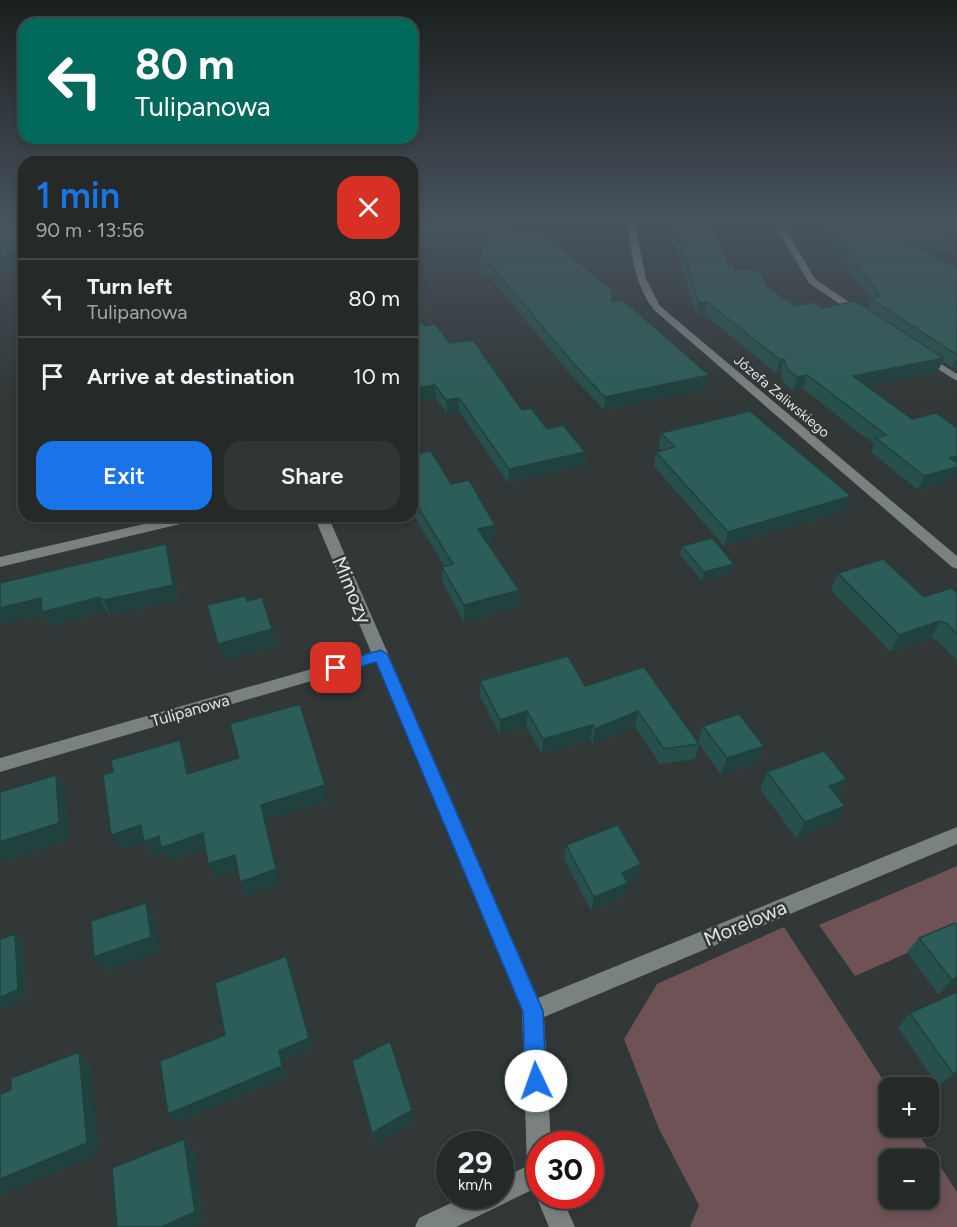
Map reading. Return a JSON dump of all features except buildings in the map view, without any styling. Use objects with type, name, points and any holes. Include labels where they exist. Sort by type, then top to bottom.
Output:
[{"type":"street","name":"Józefa Zaliwskiego","points":[[641,280],[649,300],[657,308],[957,564]]},
{"type":"street","points":[[0,562],[171,522]]},
{"type":"street","name":"Mimozy","points":[[324,522],[533,1011],[538,1131]]},
{"type":"street","name":"Tulipanowa","points":[[0,765],[381,655]]},
{"type":"street","name":"Morelowa","points":[[533,1011],[957,835]]},
{"type":"street","points":[[428,1227],[466,1209]]},
{"type":"street","points":[[554,1209],[562,1227]]},
{"type":"lane","points":[[812,280],[867,318]]},
{"type":"lane","points":[[917,351],[957,378]]},
{"type":"shaded area","points":[[957,866],[957,931],[855,976],[819,925]]},
{"type":"shaded area","points":[[784,927],[881,1077],[879,1077],[879,1137],[921,1137],[929,1149],[879,1149],[879,1209],[939,1209],[939,1165],[957,1192],[957,1227],[690,1227],[699,1205],[659,1129],[624,1039],[657,984]]},
{"type":"route","points":[[336,668],[381,655],[533,1011],[536,1081]]}]
